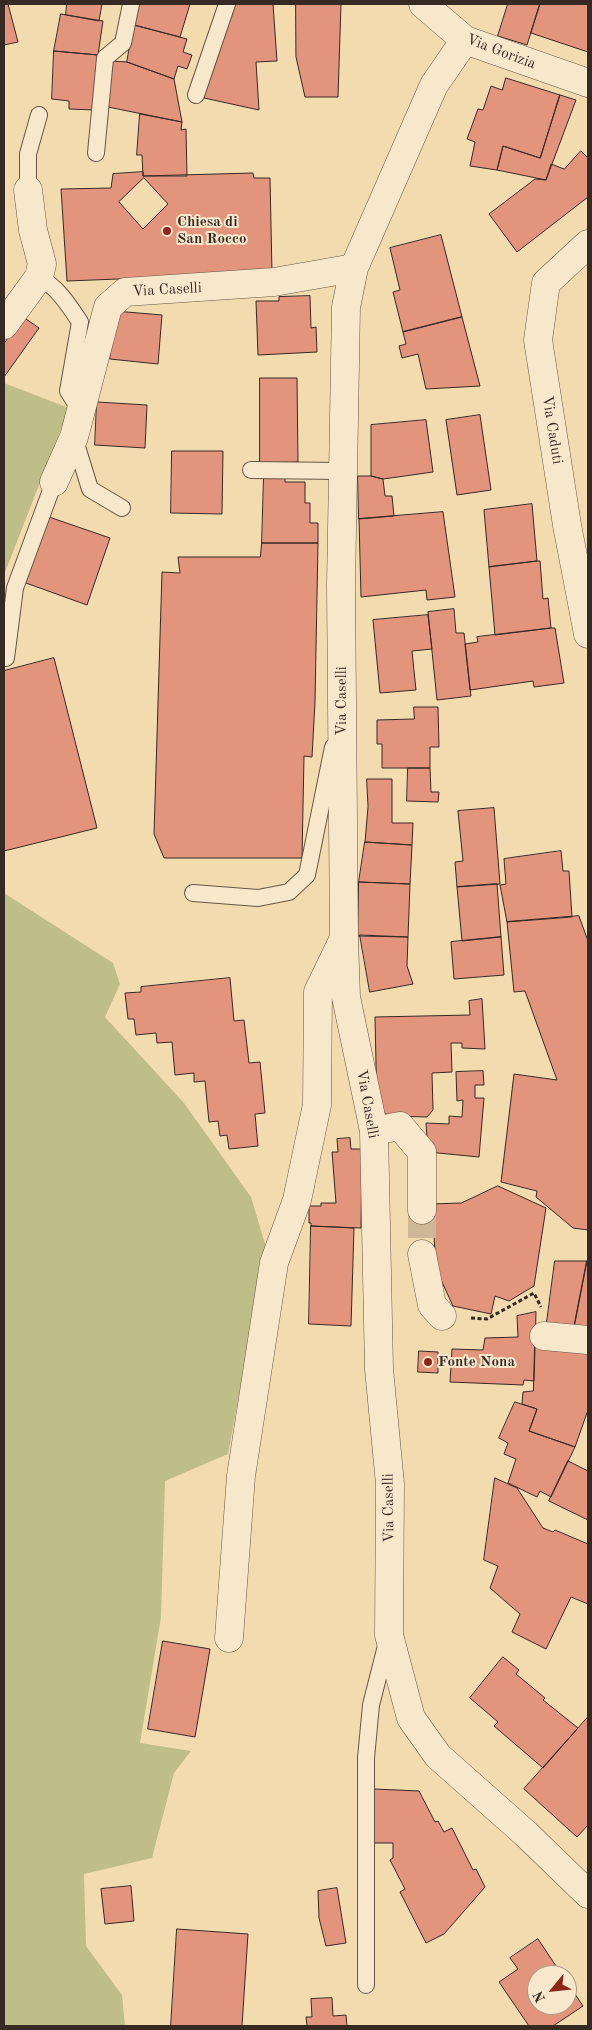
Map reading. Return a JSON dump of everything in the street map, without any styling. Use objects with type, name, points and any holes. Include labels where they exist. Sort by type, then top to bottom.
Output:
[{"type":"street","name":"Via Gorizia","points":[[423,4],[465,40],[588,83]]},
{"type":"street","name":"Via Caselli","points":[[465,40],[434,85],[354,268],[346,307],[342,472],[342,705],[346,997],[374,1131],[379,1369],[390,1484],[389,1635],[411,1718],[438,1756],[526,1834],[588,1894]]},
{"type":"street","points":[[4,325],[39,277],[42,264],[33,230],[28,190]]},
{"type":"street","name":"Via Caduti","points":[[588,244],[546,283],[538,340],[567,525],[588,634]]},
{"type":"street","name":"Via Caselli","points":[[54,482],[77,424],[108,307],[125,292],[274,282],[354,268]]},
{"type":"street","points":[[229,1638],[241,1476],[274,1264],[297,1200],[317,1105],[318,992],[344,939]]},
{"type":"street","points":[[374,1131],[400,1126],[422,1152],[422,1210]]},
{"type":"street","points":[[422,1254],[432,1305],[442,1316]]},
{"type":"street","points":[[544,1336],[588,1340]]},
{"type":"lane","points":[[96,153],[105,58],[123,43],[131,4]]},
{"type":"lane","points":[[196,95],[227,4]]},
{"type":"lane","points":[[28,190],[28,154],[39,115]]},
{"type":"lane","points":[[39,277],[50,284],[65,299],[80,322],[68,391],[77,424],[90,489],[122,508]]},
{"type":"lane","points":[[251,470],[342,472]]},
{"type":"lane","points":[[6,658],[15,588],[54,482]]},
{"type":"lane","points":[[193,893],[266,896],[289,892],[306,875],[342,705]]},
{"type":"lane","points":[[366,1985],[366,1758],[371,1705],[389,1635]]},
{"type":"path","points":[[442,1316],[487,1319],[534,1293],[542,1311],[544,1336]]},
{"type":"shaded area","points":[[4,383],[69,408],[4,575]]},
{"type":"shaded area","points":[[4,893],[113,963],[120,984],[105,1017],[184,1103],[251,1197],[266,1247],[228,1454],[165,1481],[161,1617],[140,1743],[191,1751],[174,1773],[152,1858],[84,1874],[86,1946],[122,1995],[125,2026],[4,2026]]},
{"type":"building","points":[[4,4],[8,4],[18,42],[4,45]]},
{"type":"building","points":[[67,4],[102,4],[99,21],[66,15]]},
{"type":"building","points":[[138,4],[190,4],[180,37],[134,25]]},
{"type":"building","points":[[236,4],[273,4],[277,61],[256,62],[259,110],[204,98]]},
{"type":"building","points":[[296,4],[341,4],[338,97],[305,97],[296,57]]},
{"type":"building","points":[[508,4],[540,4],[527,45],[498,36]]},
{"type":"building","points":[[540,4],[588,4],[588,52],[531,33]]},
{"type":"building","points":[[61,14],[103,21],[98,55],[54,51]]},
{"type":"building","points":[[134,25],[187,39],[183,52],[192,55],[187,69],[178,66],[174,79],[127,62]]},
{"type":"building","points":[[54,51],[98,55],[95,110],[69,109],[69,101],[52,99]]},
{"type":"building","points":[[112,61],[127,62],[174,79],[182,122],[108,107]]},
{"type":"building","points":[[506,78],[560,95],[540,158],[503,146],[497,170],[470,166],[475,142],[467,139],[478,109],[483,110],[491,86],[502,90]]},
{"type":"building","points":[[560,95],[576,100],[546,180],[497,170],[503,146],[540,158]]},
{"type":"building","points":[[140,114],[182,122],[181,130],[186,129],[187,176],[143,176],[142,155],[137,155]]},
{"type":"building","points":[[581,151],[588,158],[588,197],[517,252],[489,214],[535,179],[546,180],[551,164],[564,169]]},
{"type":"building","name":"Chiesa di San Rocco","points":[[143,172],[143,176],[253,173],[254,178],[270,178],[272,273],[67,281],[61,189],[111,188],[113,174]]},
{"type":"building","points":[[144,178],[168,204],[143,229],[119,202]]},
{"type":"building","points":[[441,235],[462,317],[403,332],[393,292],[400,290],[390,248]]},
{"type":"building","points":[[310,296],[311,328],[316,327],[317,352],[258,355],[256,301],[279,301],[279,297]]},
{"type":"building","points":[[115,311],[162,315],[158,364],[110,359]]},
{"type":"building","points":[[23,317],[39,328],[4,377],[4,344]]},
{"type":"building","points":[[462,317],[480,386],[426,389],[418,354],[402,358],[399,346],[406,344],[403,332]]},
{"type":"building","points":[[260,378],[297,378],[298,462],[260,463]]},
{"type":"building","points":[[97,402],[147,405],[145,448],[95,445]]},
{"type":"building","points":[[480,415],[491,490],[457,495],[446,420]]},
{"type":"building","points":[[426,420],[433,472],[383,479],[371,476],[371,425]]},
{"type":"building","points":[[172,451],[223,451],[222,514],[171,513]]},
{"type":"building","points":[[264,475],[285,475],[285,482],[305,482],[305,503],[310,503],[310,523],[318,523],[318,543],[262,543]]},
{"type":"building","points":[[358,476],[371,476],[383,479],[385,496],[392,496],[394,516],[359,519]]},
{"type":"building","points":[[532,504],[537,561],[489,567],[484,510]]},
{"type":"building","points":[[443,512],[455,597],[427,600],[426,590],[361,597],[359,519]]},
{"type":"building","points":[[49,517],[110,538],[87,605],[26,583]]},
{"type":"building","points":[[262,543],[318,543],[315,702],[312,757],[304,756],[302,858],[164,858],[154,834],[162,572],[180,573],[178,557],[260,557]]},
{"type":"building","points":[[540,561],[543,599],[548,598],[551,628],[495,635],[489,567]]},
{"type":"building","points":[[454,609],[456,633],[464,633],[471,696],[437,700],[428,612]]},
{"type":"building","points":[[428,615],[432,649],[412,651],[416,690],[380,693],[373,620]]},
{"type":"building","points":[[555,628],[564,683],[534,687],[533,681],[470,690],[465,644],[478,642],[477,637]]},
{"type":"building","points":[[54,658],[97,828],[4,851],[4,671]]},
{"type":"building","points":[[414,707],[438,707],[439,747],[430,747],[430,768],[382,768],[382,744],[377,744],[377,720],[414,719]]},
{"type":"building","points":[[408,768],[430,768],[431,792],[439,792],[438,802],[407,801]]},
{"type":"building","points":[[367,779],[392,779],[392,823],[413,823],[412,845],[365,842],[368,807]]},
{"type":"building","points":[[494,808],[500,884],[457,887],[455,862],[463,861],[458,811]]},
{"type":"building","points":[[365,842],[412,845],[410,884],[359,882]]},
{"type":"building","points":[[561,851],[563,871],[569,871],[572,917],[507,922],[500,885],[506,884],[504,859]]},
{"type":"building","points":[[359,882],[410,884],[408,937],[358,936]]},
{"type":"building","points":[[497,884],[501,937],[462,941],[457,887]]},
{"type":"building","points":[[579,916],[588,941],[588,1230],[573,1228],[536,1197],[537,1191],[501,1182],[514,1074],[557,1080],[525,991],[514,992],[507,922]]},
{"type":"building","points":[[360,935],[408,937],[407,966],[413,984],[370,992]]},
{"type":"building","points":[[501,937],[504,975],[454,979],[451,942]]},
{"type":"building","points":[[230,978],[234,1021],[244,1020],[249,1063],[260,1062],[265,1113],[255,1114],[258,1146],[229,1149],[227,1135],[220,1136],[218,1121],[209,1122],[205,1081],[194,1082],[194,1073],[175,1075],[172,1042],[157,1043],[156,1033],[136,1035],[134,1019],[128,1019],[125,993],[141,992],[141,987]]},
{"type":"building","points":[[482,999],[485,1049],[462,1048],[462,1043],[451,1043],[452,1072],[432,1073],[433,1110],[427,1117],[392,1116],[377,1111],[375,1017],[470,1015],[469,1001]]},
{"type":"building","points":[[483,1071],[484,1085],[475,1085],[475,1098],[484,1098],[479,1157],[428,1152],[426,1123],[449,1124],[449,1116],[462,1117],[463,1100],[457,1101],[456,1072]]},
{"type":"building","points":[[350,1138],[351,1149],[362,1149],[361,1228],[311,1226],[311,1223],[309,1223],[309,1206],[321,1206],[321,1203],[336,1203],[332,1152],[338,1152],[337,1139]]},
{"type":"building","points":[[498,1186],[546,1208],[534,1286],[509,1301],[495,1296],[491,1314],[453,1306],[436,1269],[432,1204],[461,1203]]},
{"type":"building","points":[[311,1226],[354,1228],[351,1326],[309,1324]]},
{"type":"building","points":[[555,1261],[587,1261],[573,1333],[546,1329]]},
{"type":"building","points":[[588,1261],[588,1336],[573,1333]]},
{"type":"building","points":[[536,1312],[534,1381],[524,1380],[523,1385],[450,1382],[452,1349],[483,1350],[485,1338],[518,1337],[517,1316]]},
{"type":"building","points":[[535,1346],[588,1346],[588,1410],[575,1447],[529,1431],[537,1409],[522,1404],[523,1392],[533,1391]]},
{"type":"building","name":"Fonte Nona","points":[[419,1351],[438,1352],[438,1373],[418,1372]]},
{"type":"building","points":[[515,1402],[537,1409],[529,1431],[575,1447],[551,1497],[540,1491],[537,1497],[508,1483],[516,1459],[504,1454],[508,1443],[499,1438]]},
{"type":"building","points":[[568,1461],[588,1471],[588,1520],[549,1501]]},
{"type":"building","points":[[495,1478],[517,1488],[543,1528],[553,1532],[555,1530],[588,1544],[588,1604],[571,1597],[546,1649],[512,1632],[520,1614],[490,1588],[498,1566],[484,1560]]},
{"type":"building","points":[[163,1641],[210,1649],[195,1737],[148,1729]]},
{"type":"building","points":[[503,1657],[519,1670],[516,1674],[545,1698],[543,1700],[578,1728],[543,1768],[494,1726],[498,1722],[470,1698]]},
{"type":"building","points":[[588,1717],[588,1825],[577,1837],[524,1789]]},
{"type":"building","points":[[374,1789],[419,1791],[435,1822],[438,1821],[444,1832],[452,1828],[473,1870],[476,1869],[485,1887],[444,1934],[426,1943],[400,1892],[405,1889],[390,1860],[393,1858],[393,1843],[374,1843]]},
{"type":"building","points":[[131,1886],[134,1921],[105,1924],[101,1889]]},
{"type":"building","points":[[337,1888],[346,1943],[326,1946],[319,1918],[318,1891]]},
{"type":"building","points":[[177,1929],[248,1934],[242,2026],[171,2026]]},
{"type":"building","points":[[538,1939],[555,1965],[527,1965],[527,2015],[570,2015],[553,2026],[529,2026],[499,1982],[518,1969],[510,1958]]},
{"type":"building","points":[[577,1997],[583,2006],[577,2010]]},
{"type":"building","points":[[332,1998],[333,2016],[346,2015],[347,2026],[307,2026],[306,2017],[312,2017],[311,1999]]},
{"type":"tunnel","points":[[422,1210],[422,1254]]},
{"type":"place","name":"Chiesa di San Rocco","points":[[167,231]]},
{"type":"place","name":"Fonte Nona","points":[[428,1362]]}]
